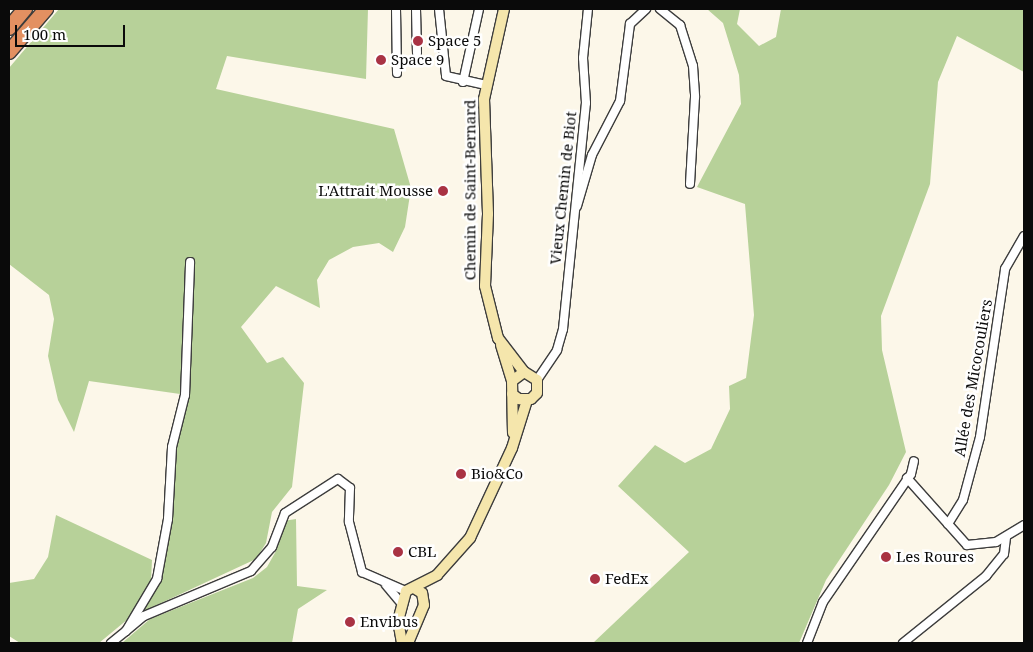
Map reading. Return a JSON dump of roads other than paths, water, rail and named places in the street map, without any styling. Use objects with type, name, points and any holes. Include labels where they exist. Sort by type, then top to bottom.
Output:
[{"type":"highway","points":[[9,28],[25,9]]},
{"type":"highway","points":[[9,52],[46,9]]},
{"type":"main road","name":"Chemin de Saint-Bernard","points":[[504,9],[486,85],[485,286],[512,381],[512,394]]},
{"type":"main road","name":"Chemin de Saint-Bernard","points":[[500,342],[531,375]]},
{"type":"main road","points":[[408,643],[424,600],[437,575],[473,532],[512,448],[527,400],[537,393],[531,375],[512,381]]},
{"type":"main road","points":[[512,448],[512,394],[527,400]]},
{"type":"main road","points":[[402,643],[400,629],[402,604],[410,590],[437,575]]},
{"type":"main road","points":[[410,590],[424,600]]},
{"type":"main road","points":[[400,629],[414,630]]},
{"type":"street","points":[[396,9],[397,73]]},
{"type":"street","points":[[416,9],[417,53]]},
{"type":"street","points":[[439,9],[443,71],[452,80],[486,85]]},
{"type":"street","points":[[463,82],[479,9]]},
{"type":"street","name":"Vieux Chemin de Biot","points":[[531,375],[545,366],[561,338],[586,104],[583,63],[588,9]]},
{"type":"street","points":[[572,227],[585,173],[622,94],[630,24],[646,9]]},
{"type":"street","points":[[660,9],[680,25],[693,66],[695,97],[690,184]]},
{"type":"street","name":"Allée des Micocouliers","points":[[948,524],[963,500],[980,437],[1006,269],[1024,236]]},
{"type":"street","points":[[126,631],[157,579],[168,518],[169,467],[185,395],[190,336],[190,262]]},
{"type":"street","points":[[807,643],[833,586],[907,478],[914,461]]},
{"type":"street","points":[[907,478],[967,545],[1006,537],[1024,525]]},
{"type":"street","points":[[111,643],[144,616],[250,571],[272,547],[284,513],[335,480],[350,488],[349,522],[362,572],[386,585],[410,590]]},
{"type":"street","points":[[903,643],[986,576],[1004,554],[1006,537]]},
{"type":"street","points":[[386,585],[402,604]]},
{"type":"place","name":"Space 5","points":[[418,41]]},
{"type":"place","name":"Space 9","points":[[381,60]]},
{"type":"place","name":"L'Attrait Mousse","points":[[443,191]]},
{"type":"place","name":"Bio&Co","points":[[461,474]]},
{"type":"place","name":"CBL","points":[[398,552]]},
{"type":"place","name":"Les Roures","points":[[886,557]]},
{"type":"place","name":"FedEx","points":[[595,579]]},
{"type":"place","name":"Envibus","points":[[350,622]]}]
